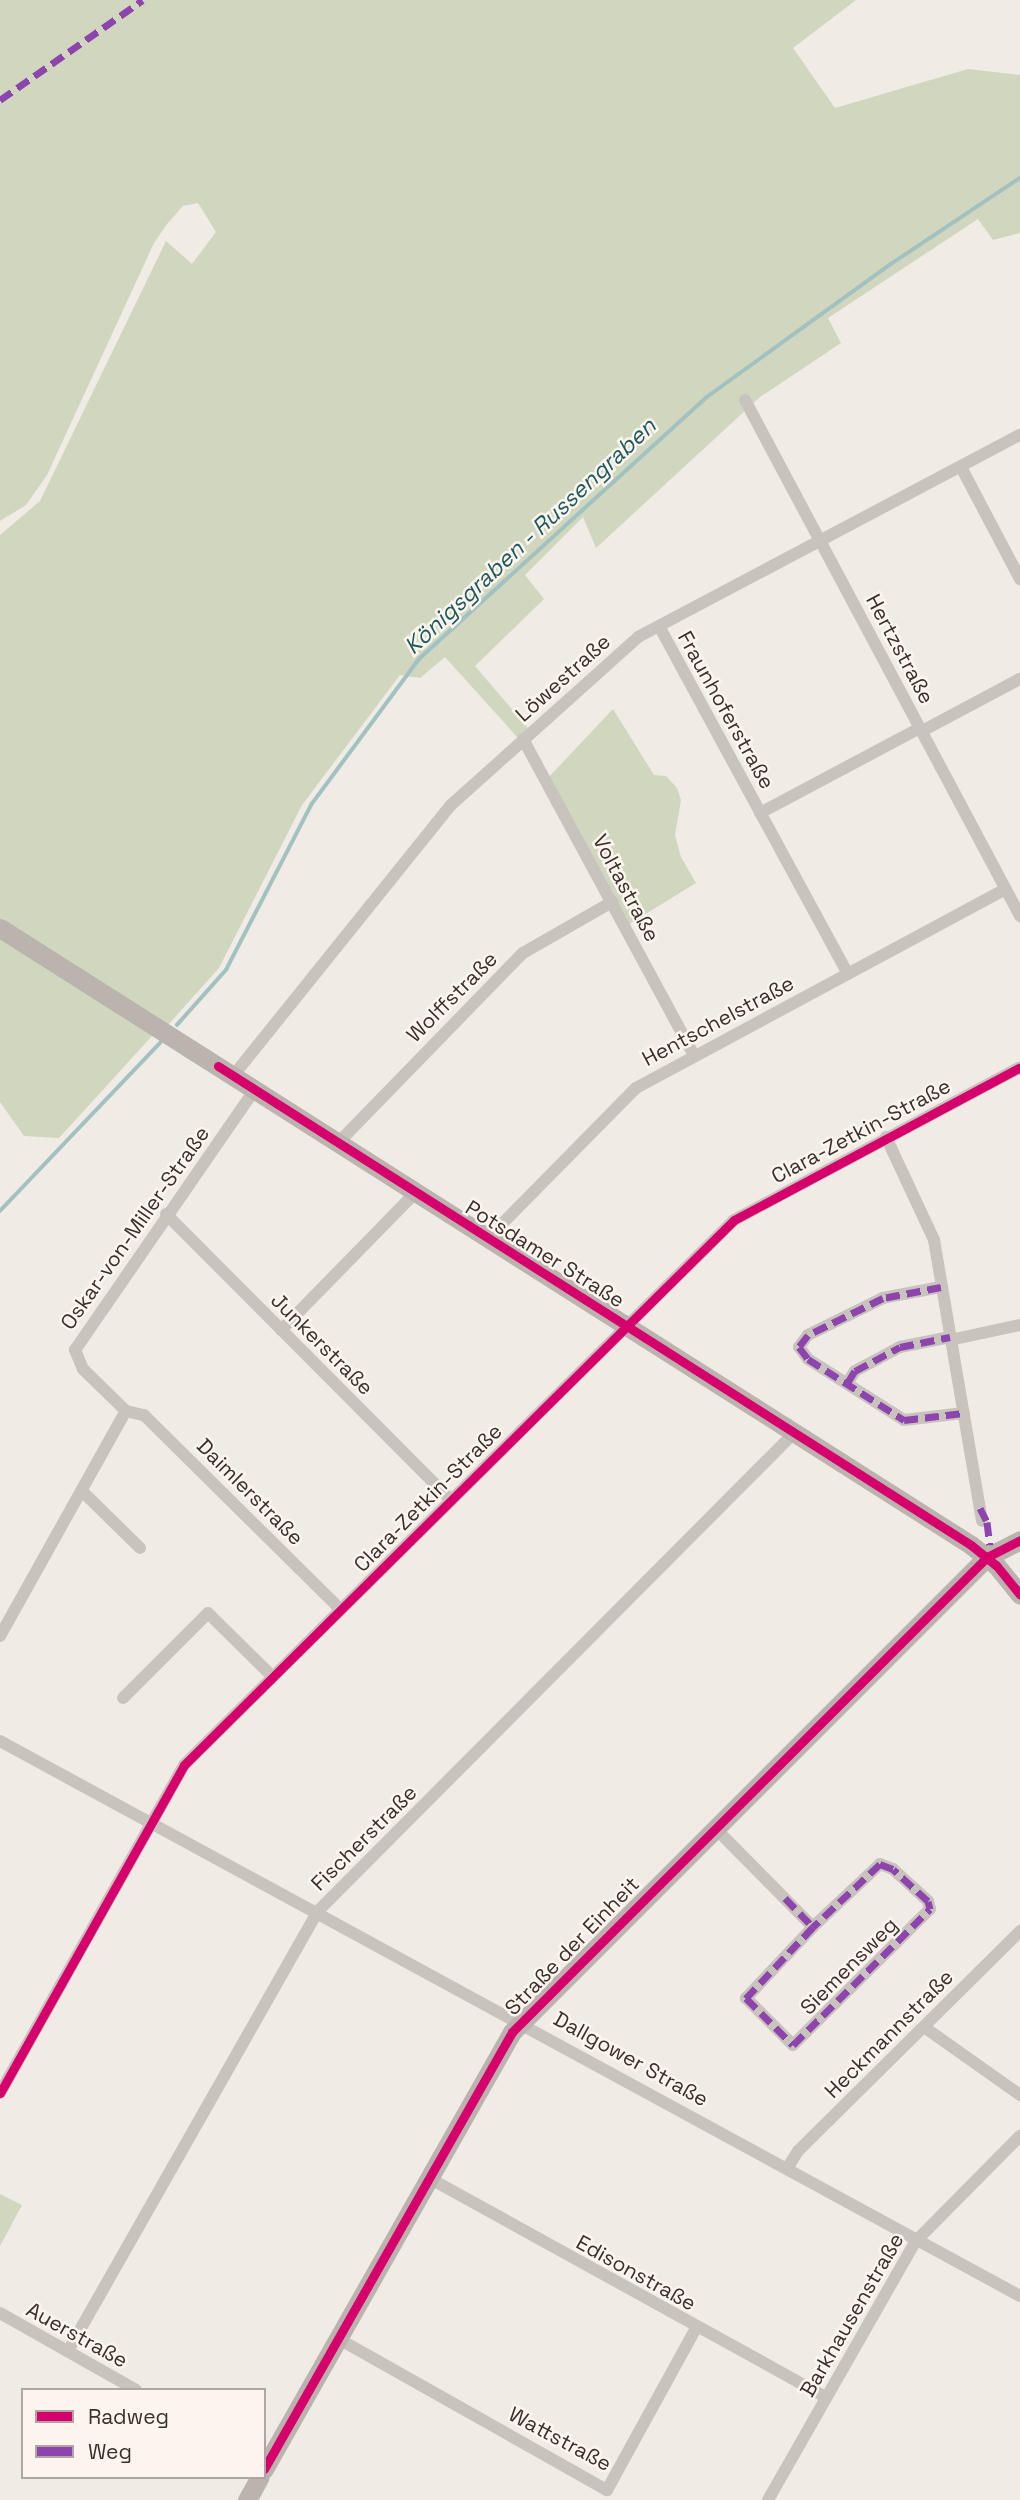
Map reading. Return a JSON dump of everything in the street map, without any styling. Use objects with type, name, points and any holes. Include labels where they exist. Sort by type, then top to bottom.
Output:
[{"type":"street","name":"Hertzstraße","points":[[744,400],[1020,916]]},
{"type":"street","name":"Löwestraße","points":[[233,1076],[424,835],[523,739],[638,637],[1020,435]]},
{"type":"street","points":[[961,467],[1020,579]]},
{"type":"street","name":"Fraunhoferstraße","points":[[659,626],[848,974]]},
{"type":"street","name":"Fraunhoferstraße","points":[[760,813],[1020,679]]},
{"type":"street","name":"Voltastraße","points":[[523,739],[694,1055]]},
{"type":"street","name":"Hentschelstraße","points":[[488,1238],[624,1098],[694,1055],[1005,889]]},
{"type":"street","name":"Wolffstraße","points":[[338,1143],[523,953],[612,902]]},
{"type":"street","name":"Potsdamer Straße","points":[[0,928],[626,1325],[987,1558],[1020,1595]]},
{"type":"street","name":"Clara-Zetkin-Straße","points":[[0,2093],[150,1820],[184,1765],[734,1220],[1020,1067]]},
{"type":"street","name":"Oskar-von-Miller-Straße","points":[[126,1411],[83,1369],[75,1350],[166,1214],[255,1089]]},
{"type":"street","points":[[886,1137],[929,1221],[982,1521]]},
{"type":"street","points":[[282,1330],[415,1193]]},
{"type":"street","name":"Junkerstraße","points":[[166,1214],[451,1500]]},
{"type":"street","points":[[941,1287],[883,1298],[808,1335],[799,1347],[801,1354],[905,1420],[964,1413]]},
{"type":"street","points":[[848,1382],[855,1371],[900,1347],[1020,1325]]},
{"type":"street","points":[[0,1636],[126,1411]]},
{"type":"street","name":"Daimlerstraße","points":[[126,1411],[144,1415],[341,1610]]},
{"type":"street","name":"Fischerstraße","points":[[68,2351],[318,1911],[794,1433]]},
{"type":"street","points":[[83,1492],[140,1548]]},
{"type":"street","name":"Straße der Einheit","points":[[266,2464],[522,2021],[987,1558],[1020,1540]]},
{"type":"street","points":[[123,1698],[208,1613],[273,1677]]},
{"type":"street","name":"Dallgower Straße","points":[[0,1741],[318,1911],[411,1966],[522,2021],[788,2167],[916,2241],[1020,2296]]},
{"type":"street","points":[[714,1827],[813,1927]]},
{"type":"street","name":"Siemensweg","points":[[880,1864],[893,1869],[930,1909],[793,2045],[746,1998],[813,1927],[880,1864]]},
{"type":"street","name":"Heckmannstraße","points":[[788,2167],[798,2151],[1020,1931]]},
{"type":"street","points":[[924,2027],[1020,2095]]},
{"type":"street","name":"Barkhausenstraße","points":[[768,2500],[916,2241],[1020,2136]]},
{"type":"street","name":"Edisonstraße","points":[[429,2178],[696,2328],[826,2397]]},
{"type":"street","name":"Auerstraße","points":[[0,2313],[133,2388]]},
{"type":"street","name":"Wattstraße","points":[[337,2338],[607,2490],[696,2328]]},
{"type":"street","name":"Straße der Einheit","points":[[247,2500],[258,2479]]},
{"type":"green space","points":[[0,0],[856,0],[793,48],[835,108],[968,69],[1020,75],[1020,233],[993,240],[978,219],[828,318],[841,343],[760,397],[596,548],[583,517],[525,575],[544,599],[475,666],[528,728],[518,738],[445,657],[420,678],[400,675],[302,805],[219,968],[167,1026],[0,920],[0,535],[40,501],[166,241],[192,264],[216,232],[198,203],[183,206],[167,224],[154,243],[47,475],[26,505],[0,521]]},
{"type":"green space","points":[[613,709],[654,775],[666,776],[677,788],[681,800],[675,835],[681,857],[696,883],[626,926],[547,779]]},
{"type":"green space","points":[[0,936],[152,1036],[59,1138],[24,1136],[0,1102]]},
{"type":"green space","points":[[0,2194],[22,2205],[0,2246]]},
{"type":"waterway","name":"Königsgraben - Russengraben","points":[[177,1025],[226,970],[311,805],[419,659],[707,397],[891,264],[1020,178]]},
{"type":"waterway","points":[[0,1211],[161,1042]]},
{"type":"marked path","points":[[0,100],[143,0]]},
{"type":"marked path","points":[[941,1287],[883,1298],[808,1335],[799,1347],[808,1359],[904,1420],[964,1413]]},
{"type":"marked path","points":[[848,1382],[855,1371],[900,1347],[950,1337]]},
{"type":"marked path","points":[[980,1508],[987,1522],[990,1545]]},
{"type":"marked path","points":[[785,1898],[813,1927],[746,1998],[793,2045],[930,1909],[928,1901],[893,1869],[880,1864],[813,1927]]},
{"type":"cycle path","points":[[218,1066],[971,1545],[996,1565],[1020,1595]]},
{"type":"cycle path","points":[[0,2093],[184,1765],[734,1220],[1020,1067]]},
{"type":"cycle path","points":[[266,2465],[512,2032],[987,1557],[1020,1540]]}]
